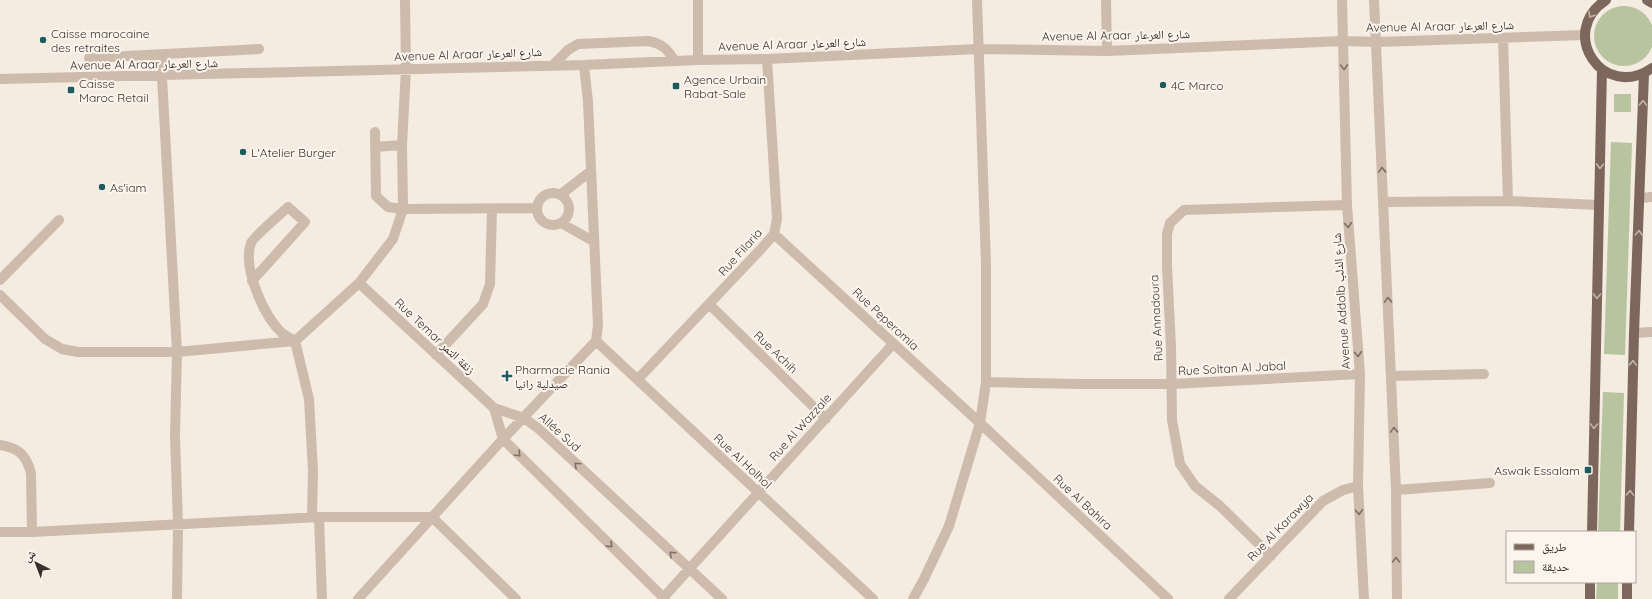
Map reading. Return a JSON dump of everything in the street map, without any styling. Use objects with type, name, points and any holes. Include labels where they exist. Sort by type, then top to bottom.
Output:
[{"type":"main road","points":[[1606,0],[1599,4],[1587,23],[1585,35],[1589,55],[1594,63],[1602,70],[1622,78],[1634,77],[1648,71],[1640,198],[1634,333],[1629,531]]},
{"type":"main road","points":[[1647,0],[1652,3]]},
{"type":"main road","points":[[1592,531],[1602,70]]},
{"type":"main road","points":[[1590,583],[1590,599]]},
{"type":"main road","points":[[1627,583],[1627,599]]},
{"type":"street","points":[[0,294],[45,339],[62,349],[78,352],[177,352],[295,341],[359,283],[393,239],[403,209],[402,145],[406,69],[405,0]]},
{"type":"street","points":[[698,0],[698,60]]},
{"type":"street","points":[[913,599],[949,526],[980,423],[986,382],[986,263],[977,0]]},
{"type":"street","points":[[1106,0],[1107,51]]},
{"type":"street","name":"Avenue Addolb شارع الدلب","points":[[1342,0],[1347,205],[1360,374],[1358,486],[1364,599]]},
{"type":"street","points":[[1374,0],[1392,376],[1396,490],[1397,599]]},
{"type":"street","name":"Avenue Al Araar شارع العرعار","points":[[0,80],[584,65],[698,60],[767,59],[979,49],[1107,51],[1344,41],[1377,42],[1585,35]]},
{"type":"street","points":[[1503,38],[1508,202]]},
{"type":"street","points":[[553,65],[568,50],[578,44],[648,40],[659,43],[668,50],[675,62]]},
{"type":"street","points":[[90,58],[259,49]]},
{"type":"street","points":[[165,55],[162,76],[177,352],[175,436],[178,524],[177,599]]},
{"type":"street","name":"Rue Filaria","points":[[638,379],[761,250],[774,234],[777,219],[767,59]]},
{"type":"street","points":[[363,597],[432,517],[503,439],[596,342],[598,325],[591,171],[584,65]]},
{"type":"street","points":[[375,132],[376,196],[388,206],[403,209],[537,208]]},
{"type":"street","points":[[375,147],[402,145]]},
{"type":"street","points":[[560,195],[591,171]]},
{"type":"street","points":[[561,223],[568,214],[568,203],[560,195],[550,194],[545,196],[541,199],[537,208],[539,218],[546,224],[551,225],[561,223],[593,241]]},
{"type":"street","points":[[1640,198],[1652,198]]},
{"type":"street","points":[[1383,202],[1508,202],[1599,205]]},
{"type":"street","name":"Rue Annadoura","points":[[1271,556],[1220,506],[1196,486],[1180,464],[1172,420],[1172,384],[1166,266],[1167,234],[1170,223],[1179,213],[1184,210],[1347,205]]},
{"type":"street","points":[[252,281],[305,222],[288,207],[251,242],[248,261],[252,281],[261,300],[282,332],[295,341],[309,399],[322,599]]},
{"type":"street","points":[[436,355],[483,304],[488,294],[490,284],[492,209]]},
{"type":"street","points":[[0,280],[59,220]]},
{"type":"street","name":"Rue Peperomia","points":[[774,234],[980,423]]},
{"type":"street","name":"Rue Temar زنقة التمر","points":[[359,283],[494,408]]},
{"type":"street","name":"Rue Achih","points":[[709,304],[826,418]]},
{"type":"street","points":[[1634,333],[1652,332]]},
{"type":"street","name":"Rue Al Holhol","points":[[596,342],[638,379],[758,493],[873,599]]},
{"type":"street","name":"Rue Al Wazzale","points":[[664,598],[893,344]]},
{"type":"street","name":"Rue Soltan Al Jabal","points":[[986,382],[1172,384],[1360,374]]},
{"type":"street","points":[[1392,376],[1484,374]]},
{"type":"street","points":[[494,408],[503,439],[664,598]]},
{"type":"street","name":"Allée Sud","points":[[494,408],[524,418],[539,429],[722,599]]},
{"type":"street","name":"Rue Al Bahira","points":[[980,423],[1168,599]]},
{"type":"street","points":[[0,445],[13,448],[23,455],[29,465],[31,473],[32,532]]},
{"type":"street","points":[[1396,490],[1490,483]]},
{"type":"street","name":"Rue Al Karawya","points":[[1229,599],[1323,501],[1343,490],[1358,486]]},
{"type":"street","points":[[0,532],[32,532],[316,517],[432,517],[516,599]]},
{"type":"green space","points":[[1618,7],[1630,7],[1645,15],[1653,30],[1653,42],[1649,52],[1640,61],[1630,65],[1618,65],[1608,61],[1599,52],[1595,42],[1595,30],[1599,20],[1608,11]]},
{"type":"green space","points":[[1614,94],[1631,94],[1631,112],[1614,112]]},
{"type":"green space","points":[[1611,142],[1632,143],[1625,355],[1604,354]]},
{"type":"green space","points":[[1603,392],[1624,393],[1620,531],[1598,531]]},
{"type":"green space","points":[[1597,583],[1618,583],[1618,599],[1596,599]]},
{"type":"place","name":"Caisse marocaine des retraites","points":[[43,40]]},
{"type":"place","name":"4C Marco","points":[[1163,85]]},
{"type":"place","name":"Agence Urbain Rabat-Sale","points":[[676,86]]},
{"type":"place","name":"Caisse Maroc Retail","points":[[71,90]]},
{"type":"place","name":"L'Atelier Burger","points":[[243,152]]},
{"type":"place","name":"As'iam","points":[[102,187]]},
{"type":"place","name":"Pharmacie Rania صيدلية رانيا","points":[[507,376]]},
{"type":"place","name":"Aswak Essalam","points":[[1588,470]]}]
